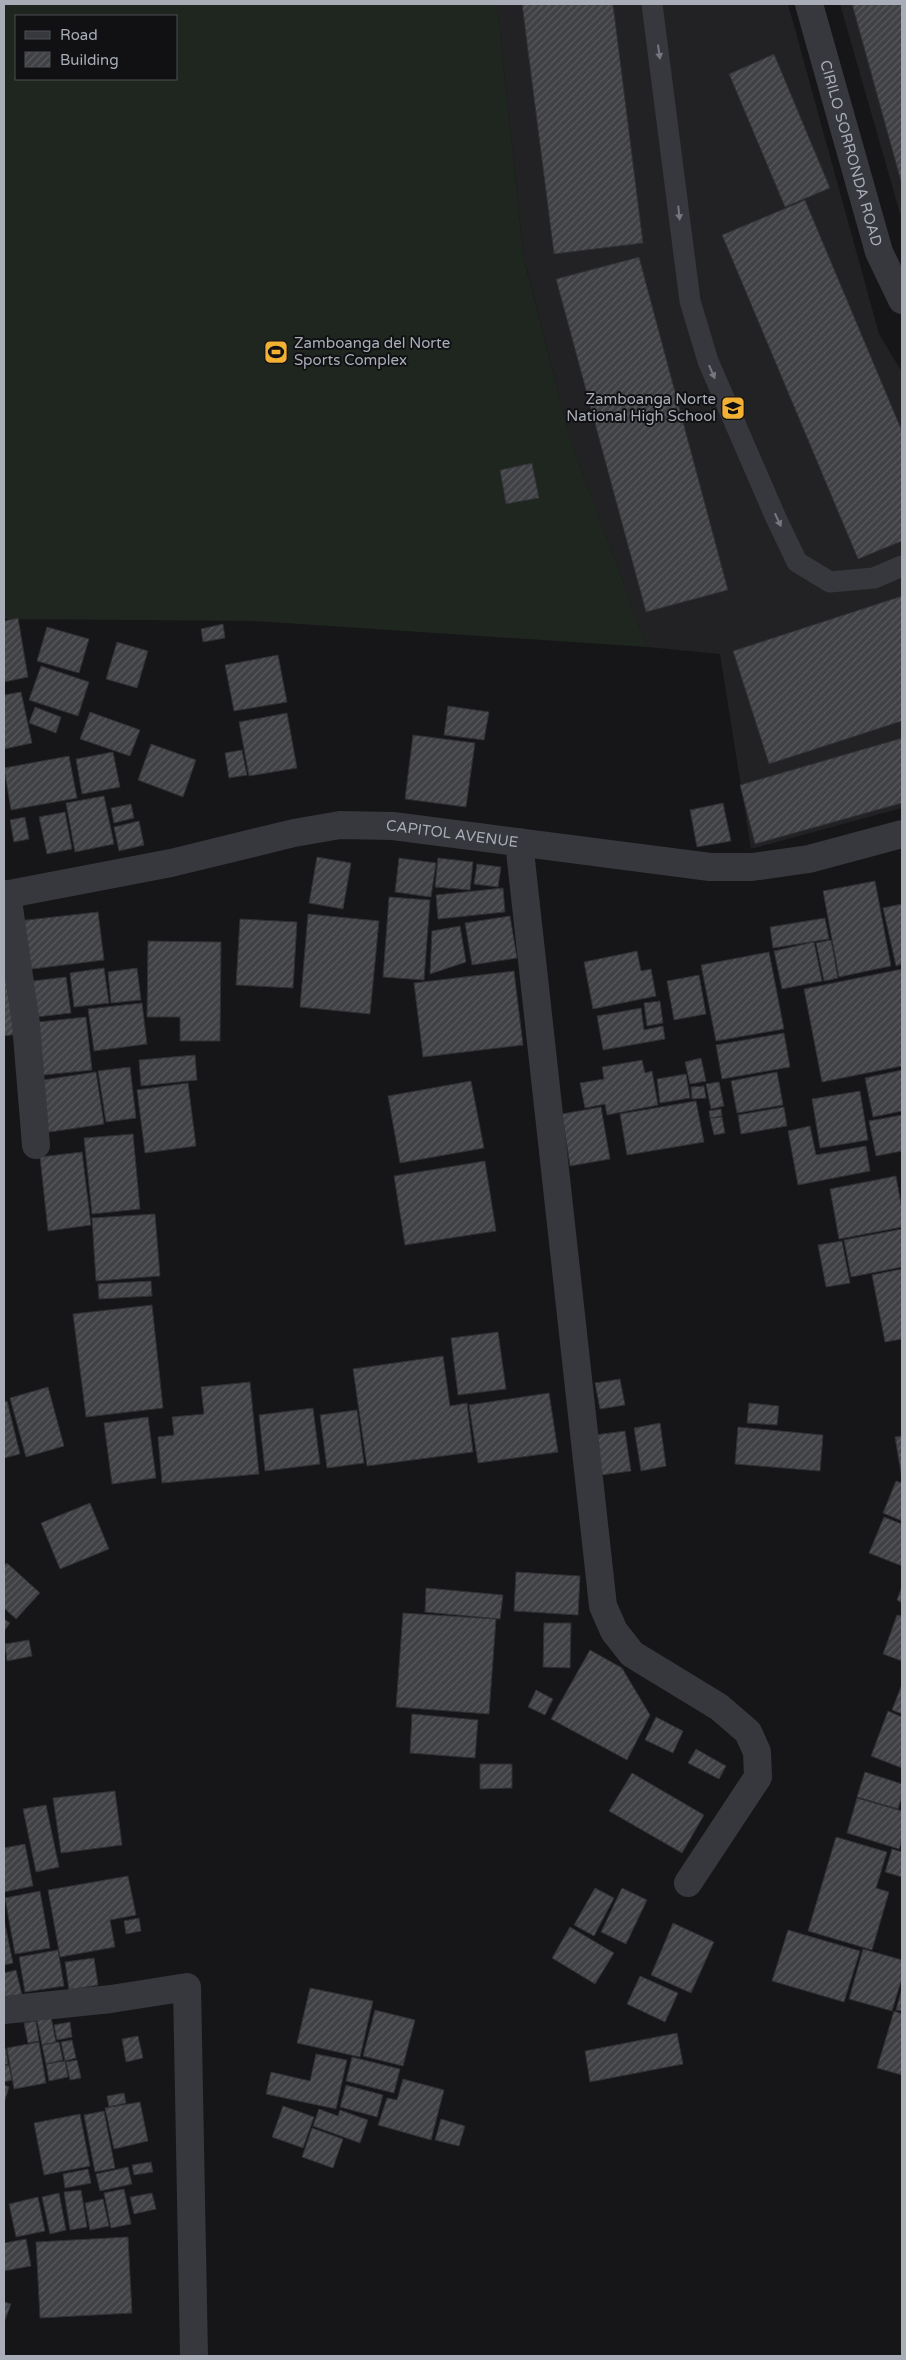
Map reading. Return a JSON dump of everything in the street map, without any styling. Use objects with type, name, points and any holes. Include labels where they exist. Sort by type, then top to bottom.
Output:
[{"type":"street","name":"CIRILO SORRONDA ROAD","points":[[809,4],[891,248],[902,300]]},
{"type":"street","name":"CAPITOL AVENUE","points":[[5,894],[171,863],[294,832],[340,825],[394,826],[710,867],[752,866],[809,859],[902,834]]},
{"type":"street","points":[[519,842],[603,1606],[614,1631],[632,1654],[719,1707],[748,1732],[757,1752],[758,1777],[688,1883]]},
{"type":"street","points":[[5,894],[26,1024],[36,1145]]},
{"type":"street","points":[[4,2010],[111,1998],[186,1986],[194,2356]]},
{"type":"lane","points":[[652,4],[690,301],[708,361],[776,518],[797,562],[830,582],[874,578],[902,566]]},
{"type":"shaded area","name":"Zamboanga del Norte Sports Complex","points":[[4,4],[497,4],[524,260],[572,444],[647,647],[255,621],[4,619]]},
{"type":"shaded area","name":"Zamboanga Norte National High School","points":[[497,4],[788,4],[879,334],[902,372],[902,808],[751,849],[720,654],[647,647],[572,444],[524,259]]},
{"type":"shaded area","points":[[840,4],[902,4],[901,217]]},
{"type":"building","points":[[522,4],[613,4],[643,243],[554,254]]},
{"type":"building","points":[[852,4],[902,4],[902,185]]},
{"type":"building","points":[[774,54],[830,188],[785,207],[729,74]]},
{"type":"building","points":[[805,200],[902,431],[902,541],[858,559],[722,235]]},
{"type":"building","points":[[639,257],[728,590],[646,612],[556,279]]},
{"type":"building","points":[[532,463],[539,498],[506,504],[500,470]]},
{"type":"building","points":[[902,596],[902,721],[769,764],[733,651]]},
{"type":"building","points":[[18,618],[28,677],[4,682],[4,621]]},
{"type":"building","points":[[223,624],[225,638],[203,642],[201,629]]},
{"type":"building","points":[[47,627],[89,639],[79,673],[37,661]]},
{"type":"building","points":[[117,642],[148,651],[137,688],[106,679]]},
{"type":"building","points":[[278,655],[287,702],[234,711],[225,665]]},
{"type":"building","points":[[41,666],[89,682],[78,716],[29,700]]},
{"type":"building","points":[[21,692],[32,743],[4,749],[4,695]]},
{"type":"building","points":[[448,706],[489,712],[484,740],[444,735]]},
{"type":"building","points":[[35,707],[61,717],[56,733],[29,723]]},
{"type":"building","points":[[90,712],[140,730],[130,756],[80,739]]},
{"type":"building","points":[[287,713],[297,768],[249,776],[239,722]]},
{"type":"building","points":[[413,735],[475,743],[466,807],[405,799]]},
{"type":"building","points":[[902,738],[902,803],[755,844],[740,785]]},
{"type":"building","points":[[151,744],[196,760],[183,797],[138,780]]},
{"type":"building","points":[[242,750],[247,775],[229,778],[225,753]]},
{"type":"building","points":[[113,752],[120,787],[82,794],[76,759]]},
{"type":"building","points":[[69,756],[77,798],[11,810],[4,768]]},
{"type":"building","points":[[104,796],[114,844],[75,852],[66,803]]},
{"type":"building","points":[[723,803],[731,841],[697,847],[690,810]]},
{"type":"building","points":[[131,804],[134,818],[114,823],[111,808]]},
{"type":"building","points":[[65,812],[72,849],[47,854],[39,817]]},
{"type":"building","points":[[25,817],[29,839],[14,842],[10,820]]},
{"type":"building","points":[[139,821],[144,845],[119,851],[114,827]]},
{"type":"building","points":[[317,857],[351,863],[343,909],[309,903]]},
{"type":"building","points":[[399,858],[436,863],[431,897],[395,892]]},
{"type":"building","points":[[438,858],[473,862],[470,890],[435,887]]},
{"type":"building","points":[[477,864],[501,867],[498,887],[474,884]]},
{"type":"building","points":[[875,881],[891,966],[839,977],[823,891]]},
{"type":"building","points":[[503,888],[505,912],[438,919],[436,895]]},
{"type":"building","points":[[389,897],[430,900],[424,980],[383,977]]},
{"type":"building","points":[[902,904],[902,964],[896,966],[883,908]]},
{"type":"building","points":[[98,912],[104,960],[24,970],[18,921]]},
{"type":"building","points":[[308,914],[379,921],[370,1014],[300,1007]]},
{"type":"building","points":[[510,916],[517,958],[472,965],[465,923]]},
{"type":"building","points":[[825,918],[829,939],[773,948],[770,927]]},
{"type":"building","points":[[240,919],[297,922],[293,988],[236,985]]},
{"type":"building","points":[[460,926],[466,962],[430,974],[432,931]]},
{"type":"building","points":[[831,940],[838,978],[824,981],[816,943]]},
{"type":"building","points":[[148,941],[221,942],[220,1041],[180,1041],[180,1017],[147,1017]]},
{"type":"building","points":[[814,942],[822,981],[782,989],[774,951]]},
{"type":"building","points":[[637,951],[641,971],[651,969],[656,996],[593,1009],[584,962]]},
{"type":"building","points":[[769,952],[784,1029],[716,1041],[701,965]]},
{"type":"building","points":[[4,955],[24,1033],[4,1036]]},
{"type":"building","points":[[104,968],[109,1003],[74,1007],[70,973]]},
{"type":"building","points":[[137,968],[141,1000],[111,1003],[108,972]]},
{"type":"building","points":[[902,969],[902,1066],[822,1082],[804,989]]},
{"type":"building","points":[[514,971],[523,1045],[423,1057],[414,983]]},
{"type":"building","points":[[699,975],[706,1014],[674,1020],[667,981]]},
{"type":"building","points":[[66,977],[71,1013],[28,1018],[24,982]]},
{"type":"building","points":[[660,1001],[663,1023],[647,1026],[644,1003]]},
{"type":"building","points":[[142,1003],[147,1044],[94,1051],[88,1009]]},
{"type":"building","points":[[641,1008],[644,1030],[663,1026],[665,1039],[603,1050],[597,1016]]},
{"type":"building","points":[[86,1017],[92,1070],[34,1076],[29,1023]]},
{"type":"building","points":[[784,1033],[790,1067],[722,1079],[716,1045]]},
{"type":"building","points":[[195,1055],[197,1080],[141,1086],[139,1060]]},
{"type":"building","points":[[701,1058],[706,1081],[690,1084],[685,1062]]},
{"type":"building","points":[[642,1060],[645,1073],[652,1071],[658,1105],[607,1115],[605,1104],[585,1108],[580,1083],[604,1079],[602,1067]]},
{"type":"building","points":[[130,1067],[136,1118],[106,1122],[98,1071]]},
{"type":"building","points":[[902,1070],[902,1111],[873,1117],[865,1078]]},
{"type":"building","points":[[96,1072],[104,1124],[43,1133],[36,1081]]},
{"type":"building","points":[[777,1072],[783,1105],[737,1113],[731,1081]]},
{"type":"building","points":[[686,1074],[690,1098],[660,1103],[657,1079]]},
{"type":"building","points":[[471,1081],[484,1148],[400,1163],[388,1096]]},
{"type":"building","points":[[719,1082],[724,1106],[711,1109],[706,1084]]},
{"type":"building","points":[[188,1083],[196,1146],[145,1153],[137,1090]]},
{"type":"building","points":[[704,1086],[706,1098],[692,1099],[691,1087]]},
{"type":"building","points":[[860,1091],[868,1140],[820,1148],[812,1099]]},
{"type":"building","points":[[696,1101],[704,1142],[627,1155],[620,1114]]},
{"type":"building","points":[[601,1107],[610,1159],[570,1166],[562,1114]]},
{"type":"building","points":[[784,1107],[787,1126],[741,1134],[738,1115]]},
{"type":"building","points":[[721,1109],[722,1116],[710,1118],[709,1111]]},
{"type":"building","points":[[902,1115],[902,1151],[876,1156],[869,1121]]},
{"type":"building","points":[[722,1117],[725,1133],[714,1135],[710,1118]]},
{"type":"building","points":[[810,1126],[816,1155],[866,1146],[870,1171],[798,1185],[788,1131]]},
{"type":"building","points":[[133,1134],[140,1209],[92,1214],[84,1138]]},
{"type":"building","points":[[82,1152],[91,1225],[48,1231],[40,1157]]},
{"type":"building","points":[[485,1161],[496,1231],[405,1245],[394,1176]]},
{"type":"building","points":[[896,1176],[902,1210],[902,1227],[839,1239],[830,1189]]},
{"type":"building","points":[[155,1214],[160,1276],[96,1281],[92,1218]]},
{"type":"building","points":[[902,1229],[902,1267],[851,1277],[844,1240]]},
{"type":"building","points":[[842,1241],[850,1283],[826,1287],[818,1245]]},
{"type":"building","points":[[902,1269],[902,1339],[885,1342],[872,1275]]},
{"type":"building","points":[[151,1281],[152,1296],[99,1299],[98,1284]]},
{"type":"building","points":[[152,1305],[163,1408],[86,1417],[73,1314]]},
{"type":"building","points":[[498,1332],[506,1389],[458,1395],[451,1338]]},
{"type":"building","points":[[443,1356],[450,1406],[467,1403],[473,1452],[367,1466],[353,1369]]},
{"type":"building","points":[[620,1379],[625,1405],[600,1409],[595,1383]]},
{"type":"building","points":[[250,1382],[259,1474],[162,1483],[158,1437],[174,1435],[172,1417],[204,1414],[201,1387]]},
{"type":"building","points":[[48,1387],[64,1446],[26,1457],[10,1398]]},
{"type":"building","points":[[549,1393],[558,1452],[478,1463],[469,1405]]},
{"type":"building","points":[[7,1401],[20,1454],[4,1458],[4,1402]]},
{"type":"building","points":[[749,1403],[779,1406],[777,1425],[747,1423]]},
{"type":"building","points":[[313,1408],[320,1464],[265,1471],[259,1415]]},
{"type":"building","points":[[357,1410],[364,1463],[327,1468],[320,1415]]},
{"type":"building","points":[[148,1417],[156,1478],[112,1484],[104,1423]]},
{"type":"building","points":[[660,1423],[666,1466],[641,1471],[634,1428]]},
{"type":"building","points":[[738,1427],[823,1435],[820,1471],[735,1464]]},
{"type":"building","points":[[625,1431],[631,1471],[601,1475],[595,1435]]},
{"type":"building","points":[[902,1436],[902,1479],[895,1437]]},
{"type":"building","points":[[896,1481],[902,1483],[902,1521],[883,1513]]},
{"type":"building","points":[[90,1503],[109,1549],[60,1569],[41,1523]]},
{"type":"building","points":[[884,1517],[902,1524],[902,1566],[869,1553]]},
{"type":"building","points":[[7,1563],[40,1593],[16,1619],[4,1608],[4,1566]]},
{"type":"building","points":[[516,1572],[580,1576],[578,1615],[514,1611]]},
{"type":"building","points":[[902,1586],[902,1603],[897,1600]]},
{"type":"building","points":[[426,1588],[503,1595],[500,1619],[425,1612]]},
{"type":"building","points":[[403,1613],[496,1619],[489,1714],[396,1707]]},
{"type":"building","points":[[897,1615],[902,1616],[902,1661],[883,1654]]},
{"type":"building","points":[[4,1619],[10,1623],[4,1631]]},
{"type":"building","points":[[544,1623],[571,1623],[570,1668],[543,1667]]},
{"type":"building","points":[[29,1640],[32,1656],[7,1661],[5,1644]]},
{"type":"building","points":[[590,1650],[622,1668],[650,1715],[627,1760],[551,1719]]},
{"type":"building","points":[[902,1684],[902,1714],[892,1710]]},
{"type":"building","points":[[536,1690],[553,1699],[545,1715],[528,1707]]},
{"type":"building","points":[[888,1711],[902,1717],[902,1768],[871,1756]]},
{"type":"building","points":[[412,1714],[478,1720],[475,1758],[410,1753]]},
{"type":"building","points":[[656,1717],[683,1731],[673,1753],[645,1740]]},
{"type":"building","points":[[696,1749],[726,1766],[719,1779],[688,1763]]},
{"type":"building","points":[[480,1764],[512,1764],[512,1788],[480,1789]]},
{"type":"building","points":[[865,1772],[902,1784],[902,1796],[898,1809],[857,1797]]},
{"type":"building","points":[[632,1773],[704,1815],[682,1853],[609,1811]]},
{"type":"building","points":[[115,1791],[122,1845],[61,1853],[53,1798]]},
{"type":"building","points":[[857,1798],[902,1811],[902,1840],[899,1849],[847,1833]]},
{"type":"building","points":[[46,1805],[59,1867],[36,1872],[23,1809]]},
{"type":"building","points":[[836,1837],[887,1852],[876,1888],[889,1892],[872,1950],[808,1931]]},
{"type":"building","points":[[25,1844],[33,1886],[4,1892],[4,1848]]},
{"type":"building","points":[[892,1849],[902,1852],[902,1877],[885,1872]]},
{"type":"building","points":[[128,1876],[136,1915],[110,1920],[115,1947],[60,1957],[48,1890]]},
{"type":"building","points":[[595,1888],[614,1898],[594,1936],[574,1925]]},
{"type":"building","points":[[622,1888],[647,1900],[626,1944],[601,1932]]},
{"type":"building","points":[[40,1891],[50,1948],[15,1954],[5,1898]]},
{"type":"building","points":[[139,1918],[141,1931],[126,1934],[124,1921]]},
{"type":"building","points":[[4,1919],[13,1963],[4,1965]]},
{"type":"building","points":[[673,1923],[714,1942],[691,1993],[651,1975]]},
{"type":"building","points":[[570,1927],[614,1953],[595,1984],[552,1958]]},
{"type":"building","points":[[788,1930],[860,1951],[844,2002],[772,1981]]},
{"type":"building","points":[[863,1949],[902,1960],[902,1978],[892,2011],[849,1999]]},
{"type":"building","points":[[58,1950],[64,1986],[25,1992],[19,1957]]},
{"type":"building","points":[[94,1958],[98,1985],[69,1990],[65,1962]]},
{"type":"building","points":[[16,1970],[22,1995],[4,1999],[4,1973]]},
{"type":"building","points":[[640,1976],[678,1993],[665,2022],[627,2004]]},
{"type":"building","points":[[310,1988],[373,2001],[360,2057],[297,2043]]},
{"type":"building","points":[[902,1988],[902,2011],[896,2010]]},
{"type":"building","points":[[375,2010],[415,2020],[403,2066],[363,2056]]},
{"type":"building","points":[[894,2011],[902,2014],[902,2075],[877,2068]]},
{"type":"building","points":[[51,2017],[56,2042],[42,2045],[37,2020]]},
{"type":"building","points":[[36,2021],[39,2041],[28,2043],[24,2023]]},
{"type":"building","points":[[70,2022],[72,2037],[57,2040],[54,2025]]},
{"type":"building","points":[[677,2033],[683,2064],[590,2082],[585,2051]]},
{"type":"building","points":[[138,2036],[143,2058],[126,2062],[122,2039]]},
{"type":"building","points":[[72,2040],[76,2058],[65,2061],[61,2042]]},
{"type":"building","points":[[39,2042],[46,2083],[14,2089],[7,2048]]},
{"type":"building","points":[[59,2042],[63,2060],[46,2064],[42,2045]]},
{"type":"building","points":[[4,2049],[6,2049],[8,2064],[4,2065]]},
{"type":"building","points":[[316,2054],[347,2060],[336,2109],[266,2094],[271,2072],[310,2081]]},
{"type":"building","points":[[352,2057],[400,2069],[394,2093],[346,2081]]},
{"type":"building","points":[[77,2060],[81,2078],[70,2080],[66,2062]]},
{"type":"building","points":[[65,2061],[68,2077],[49,2081],[46,2064]]},
{"type":"building","points":[[9,2065],[12,2080],[4,2082],[4,2066]]},
{"type":"building","points":[[403,2079],[444,2090],[431,2140],[378,2125],[387,2098],[397,2100]]},
{"type":"building","points":[[4,2085],[9,2087],[4,2103]]},
{"type":"building","points":[[346,2085],[383,2095],[377,2117],[340,2107]]},
{"type":"building","points":[[124,2093],[126,2103],[109,2107],[107,2096]]},
{"type":"building","points":[[140,2102],[148,2141],[114,2149],[105,2108]]},
{"type":"building","points":[[283,2106],[314,2117],[303,2148],[272,2137]]},
{"type":"building","points":[[319,2109],[338,2116],[340,2110],[368,2120],[360,2143],[313,2126]]},
{"type":"building","points":[[104,2111],[115,2168],[95,2172],[84,2115]]},
{"type":"building","points":[[80,2114],[90,2166],[44,2175],[34,2123]]},
{"type":"building","points":[[441,2119],[465,2126],[459,2146],[435,2140]]},
{"type":"building","points":[[312,2128],[343,2139],[333,2168],[302,2157]]},
{"type":"building","points":[[151,2162],[153,2172],[134,2175],[132,2165]]},
{"type":"building","points":[[128,2167],[132,2184],[100,2191],[96,2174]]},
{"type":"building","points":[[88,2169],[91,2183],[65,2188],[63,2174]]},
{"type":"building","points":[[124,2189],[131,2224],[111,2228],[104,2193]]},
{"type":"building","points":[[81,2190],[87,2227],[70,2230],[64,2192]]},
{"type":"building","points":[[59,2193],[66,2230],[50,2234],[42,2197]]},
{"type":"building","points":[[152,2193],[156,2209],[134,2214],[130,2197]]},
{"type":"building","points":[[38,2197],[45,2231],[16,2237],[9,2204]]},
{"type":"building","points":[[103,2199],[109,2226],[90,2230],[85,2203]]},
{"type":"building","points":[[128,2237],[132,2313],[40,2318],[36,2242]]},
{"type":"building","points":[[26,2239],[31,2266],[4,2271],[4,2243]]},
{"type":"building","points":[[4,2302],[11,2304],[4,2323]]},
{"type":"place","name":"Zamboanga del Norte Sports Complex","points":[[276,352]]},
{"type":"place","name":"Zamboanga Norte National High School","points":[[733,408]]}]
